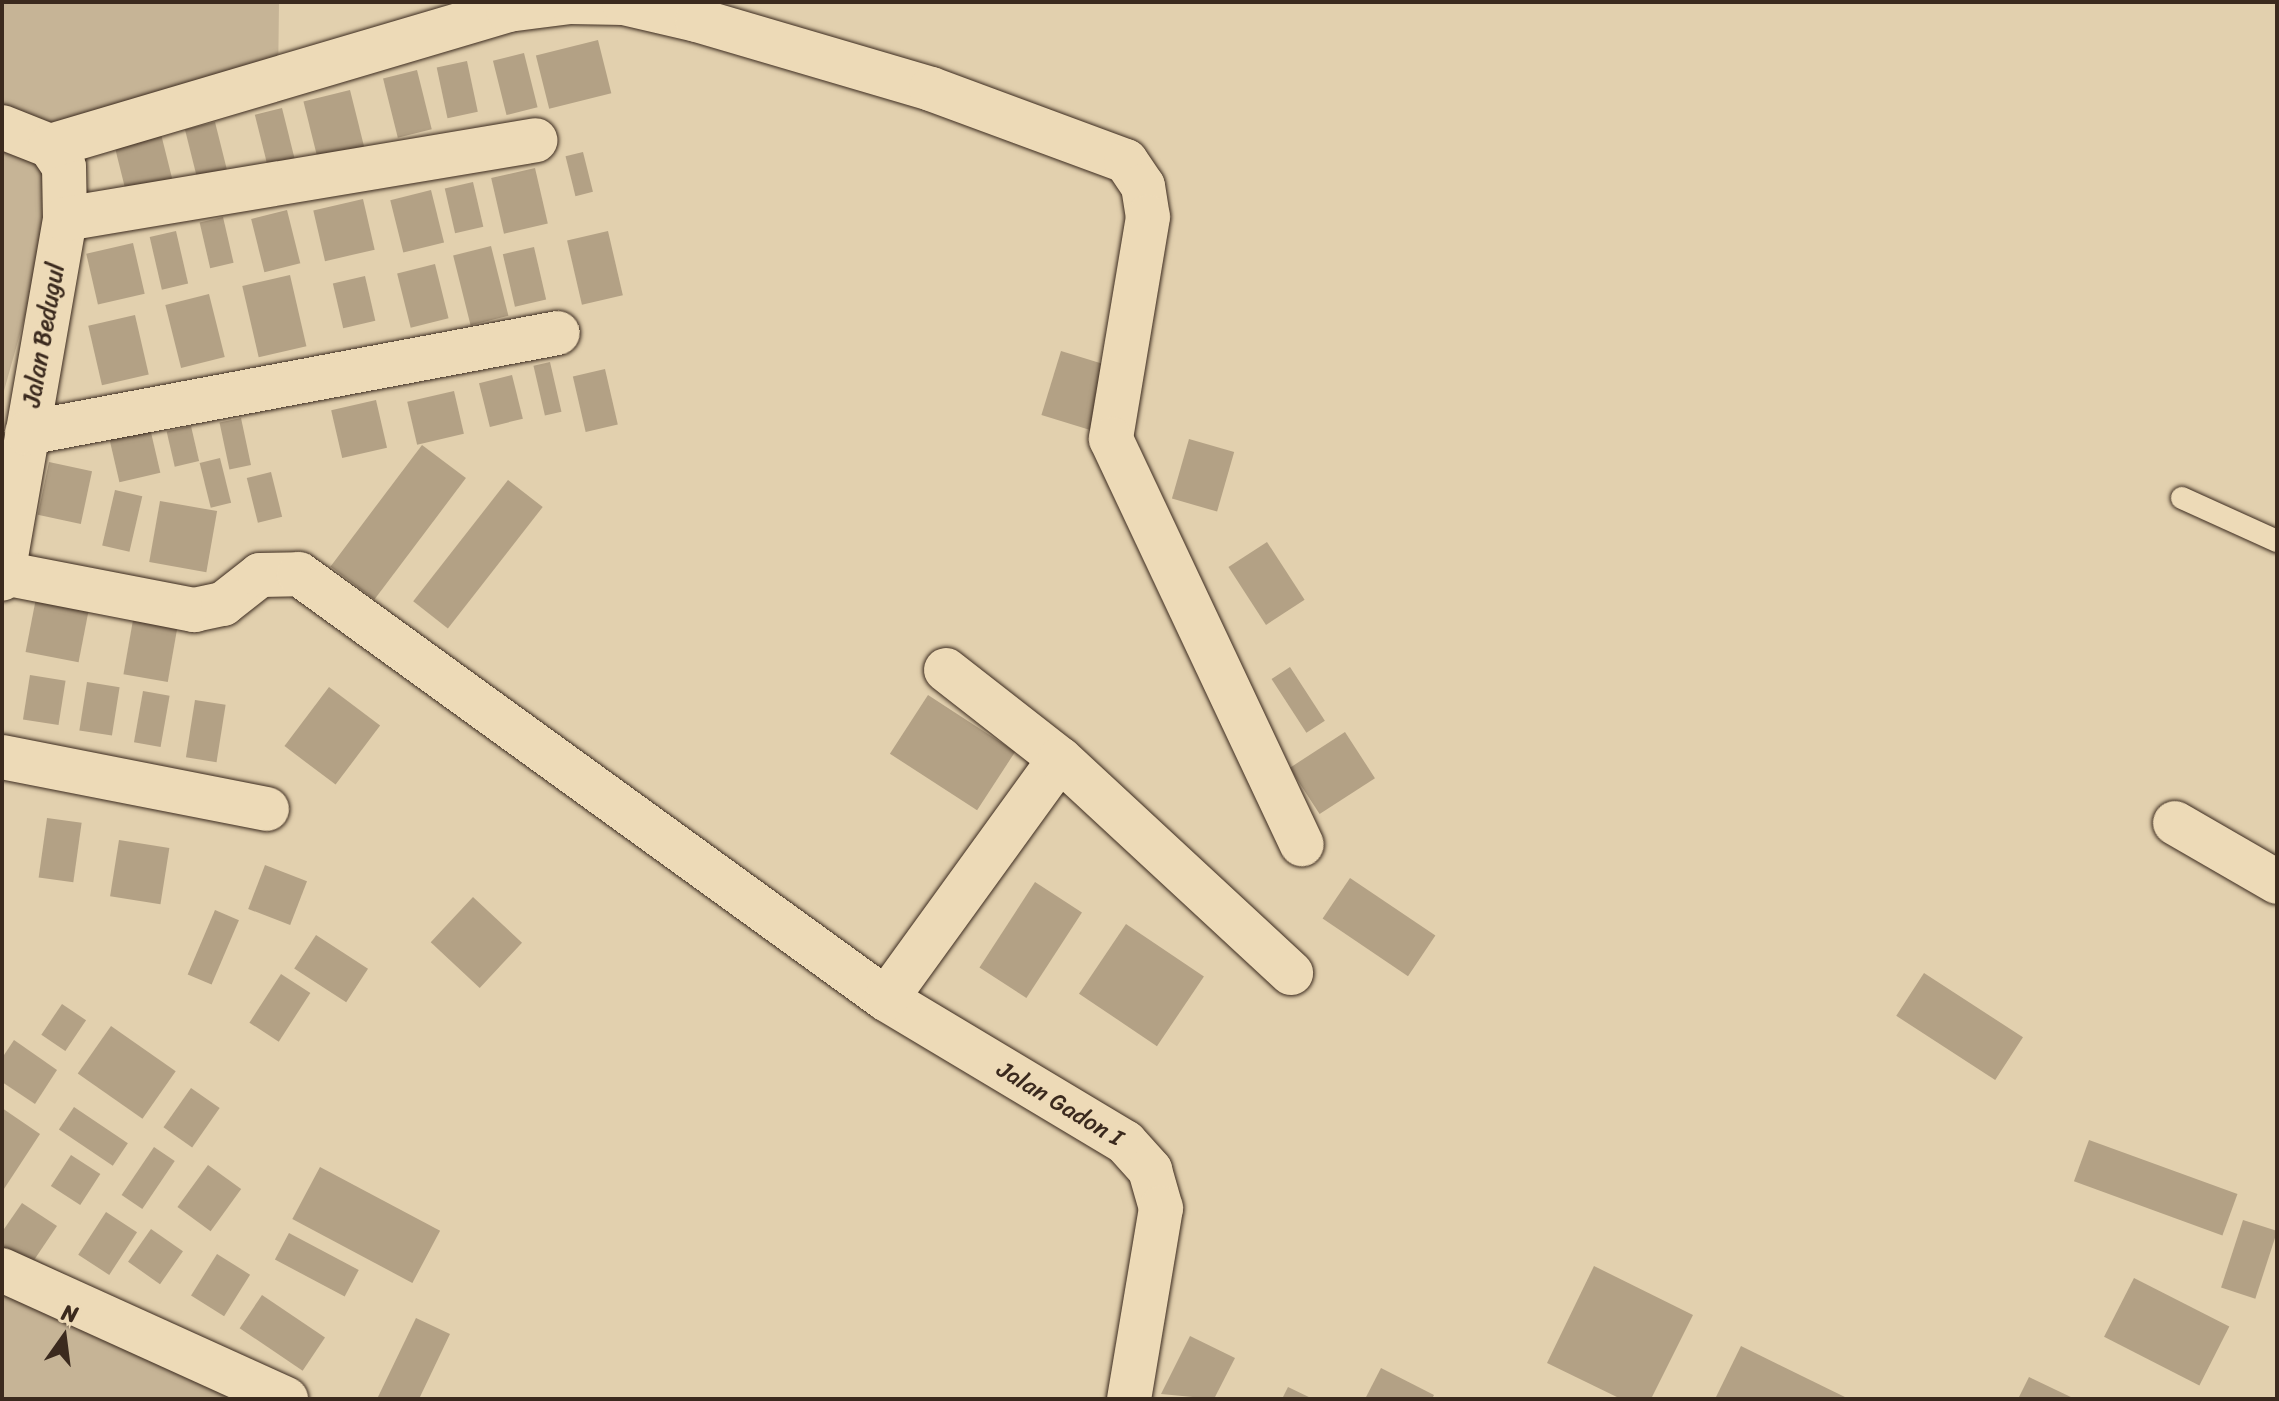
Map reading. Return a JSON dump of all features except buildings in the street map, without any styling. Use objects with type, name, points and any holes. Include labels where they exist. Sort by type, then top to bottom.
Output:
[{"type":"street","points":[[2,127],[50,146],[508,10],[570,2],[624,3],[697,20],[931,89],[1126,161],[1143,186],[1148,217],[1111,439],[1302,844]]},
{"type":"street","points":[[65,219],[535,140]]},
{"type":"street","name":"Jalan Bedugul","points":[[2,576],[65,219],[64,167],[50,146]]},
{"type":"street","points":[[27,433],[558,333]]},
{"type":"street","name":"Jalan Gadon I","points":[[2,576],[194,610],[223,604],[260,575],[299,574],[886,999],[1125,1142],[1150,1170],[1160,1219],[1129,1399]]},
{"type":"street","points":[[946,670],[1060,759],[1291,973]]},
{"type":"street","points":[[2,757],[267,809]]},
{"type":"street","points":[[886,999],[1060,759]]},
{"type":"street","points":[[2175,823],[2277,882]]},
{"type":"street","points":[[2,1270],[286,1399]]},
{"type":"lane","points":[[2182,498],[2277,541]]},
{"type":"shaded area","points":[[2,2],[279,2],[278,86],[75,138],[2,398]]},
{"type":"shaded area","points":[[2,1242],[309,1399],[2,1399]]}]
